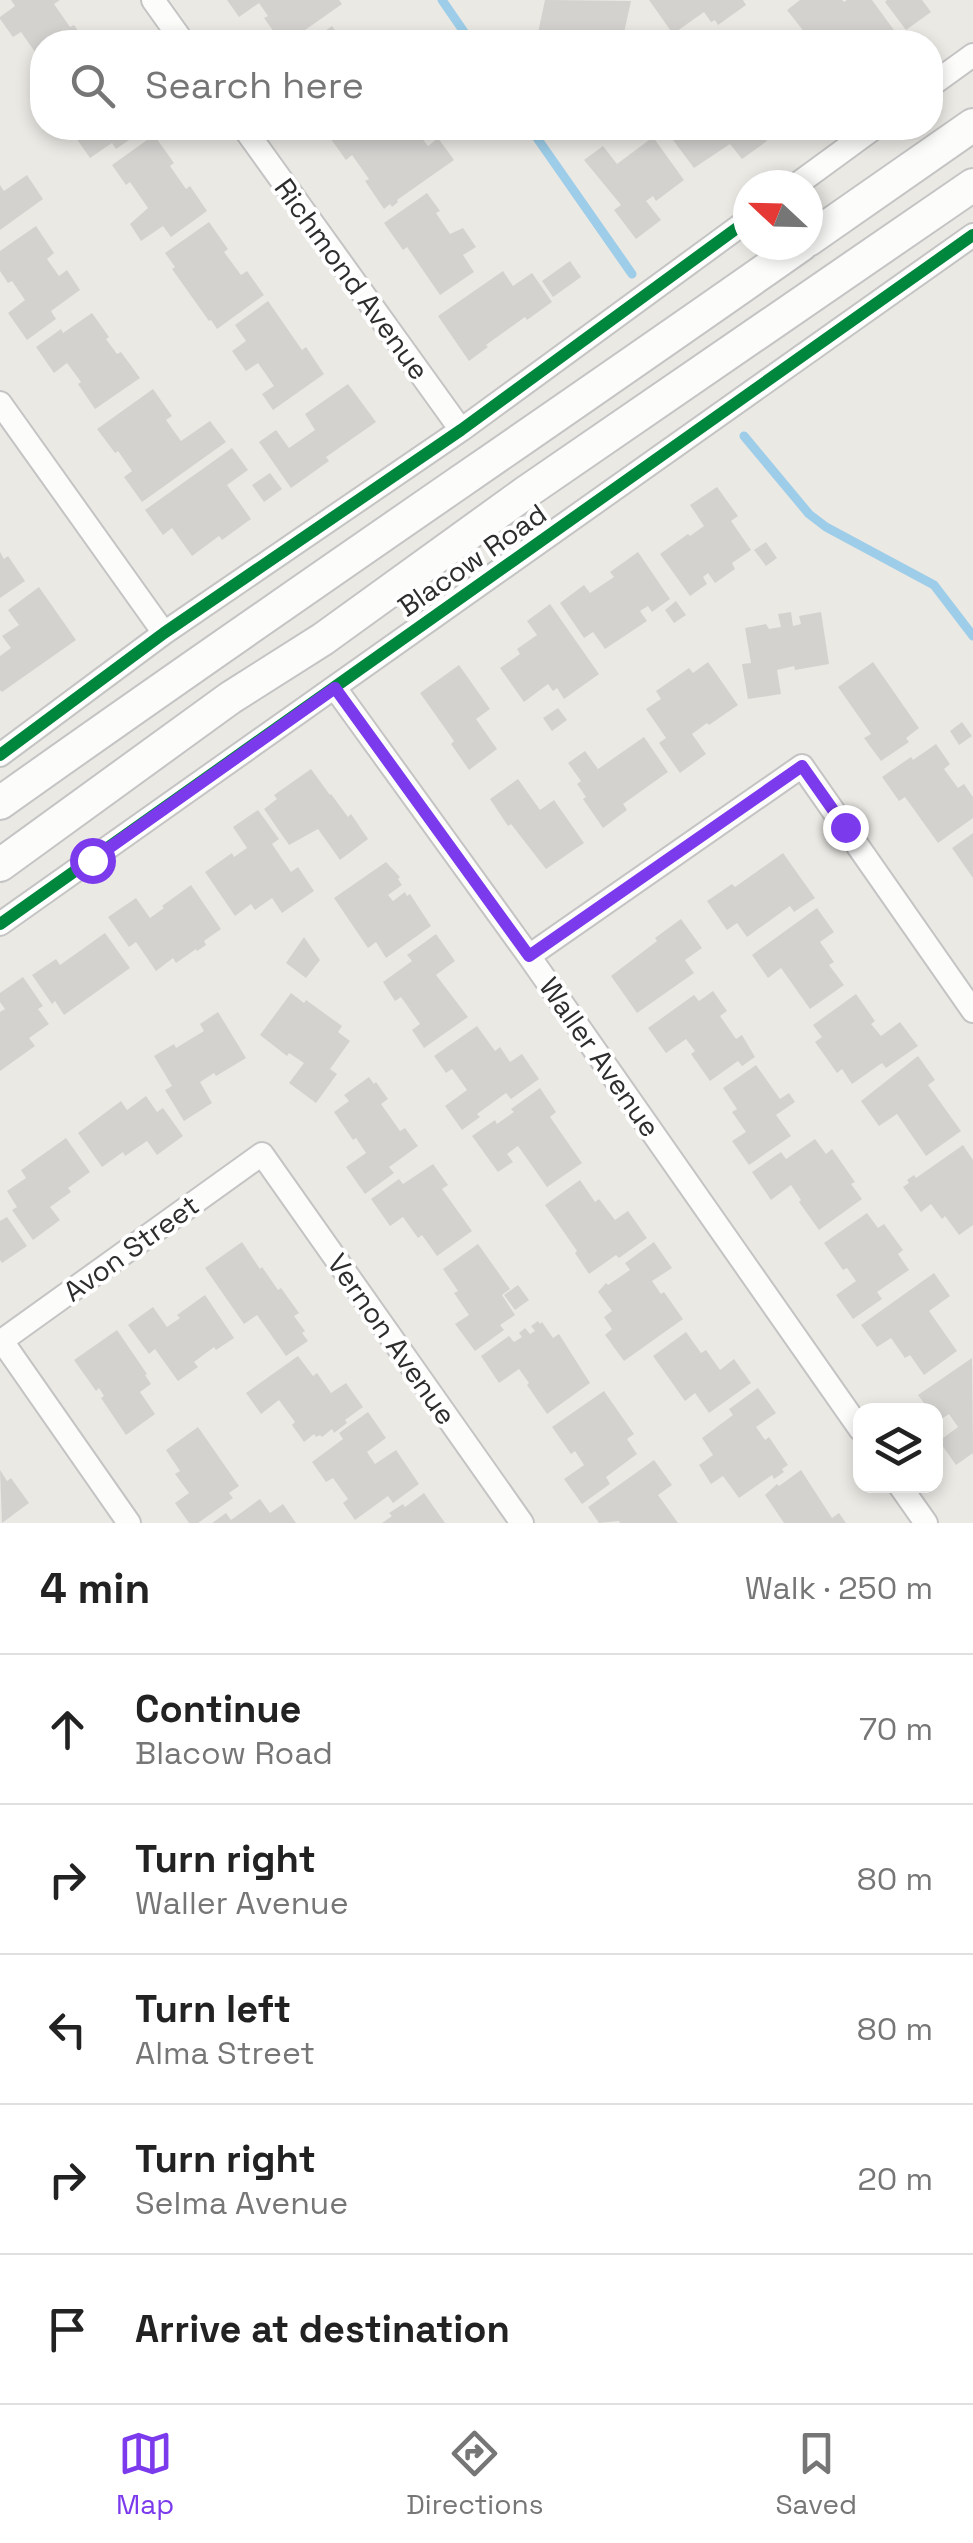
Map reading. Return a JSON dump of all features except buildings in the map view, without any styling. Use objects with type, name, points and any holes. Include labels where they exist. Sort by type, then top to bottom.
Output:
[{"type":"main road","points":[[823,230],[973,125]]},
{"type":"main road","name":"Blacow Road","points":[[0,864],[230,698],[323,639],[525,494],[973,186]]},
{"type":"main road","points":[[0,804],[202,659],[781,260]]},
{"type":"street","points":[[153,0],[174,30]]},
{"type":"street","points":[[943,77],[973,55]]},
{"type":"street","name":"Richmond Avenue","points":[[253,140],[460,430]]},
{"type":"street","points":[[817,170],[858,140]]},
{"type":"street","points":[[0,755],[164,633],[460,430],[733,231]]},
{"type":"street","name":"Blacow Road","points":[[0,924],[973,235]]},
{"type":"street","points":[[0,403],[164,633]]},
{"type":"street","name":"Waller Avenue","points":[[335,688],[529,956],[853,1420]]},
{"type":"street","points":[[529,956],[802,766],[973,1011]]},
{"type":"street","name":"Avon Street","points":[[1,1341],[262,1154]]},
{"type":"street","name":"Vernon Avenue","points":[[262,1154],[522,1523]]},
{"type":"street","points":[[1,1341],[129,1523]]},
{"type":"street","points":[[905,1493],[926,1523]]},
{"type":"waterway","points":[[442,0],[463,30]]},
{"type":"waterway","points":[[538,140],[632,274]]},
{"type":"waterway","points":[[744,436],[809,514],[934,585],[973,636]]},
{"type":"cycle path","points":[[0,755],[164,633],[461,430],[733,231]]},
{"type":"cycle path","points":[[0,924],[973,235]]},
{"type":"route","points":[[92,860],[335,688],[529,956],[802,766],[845,827]]}]
